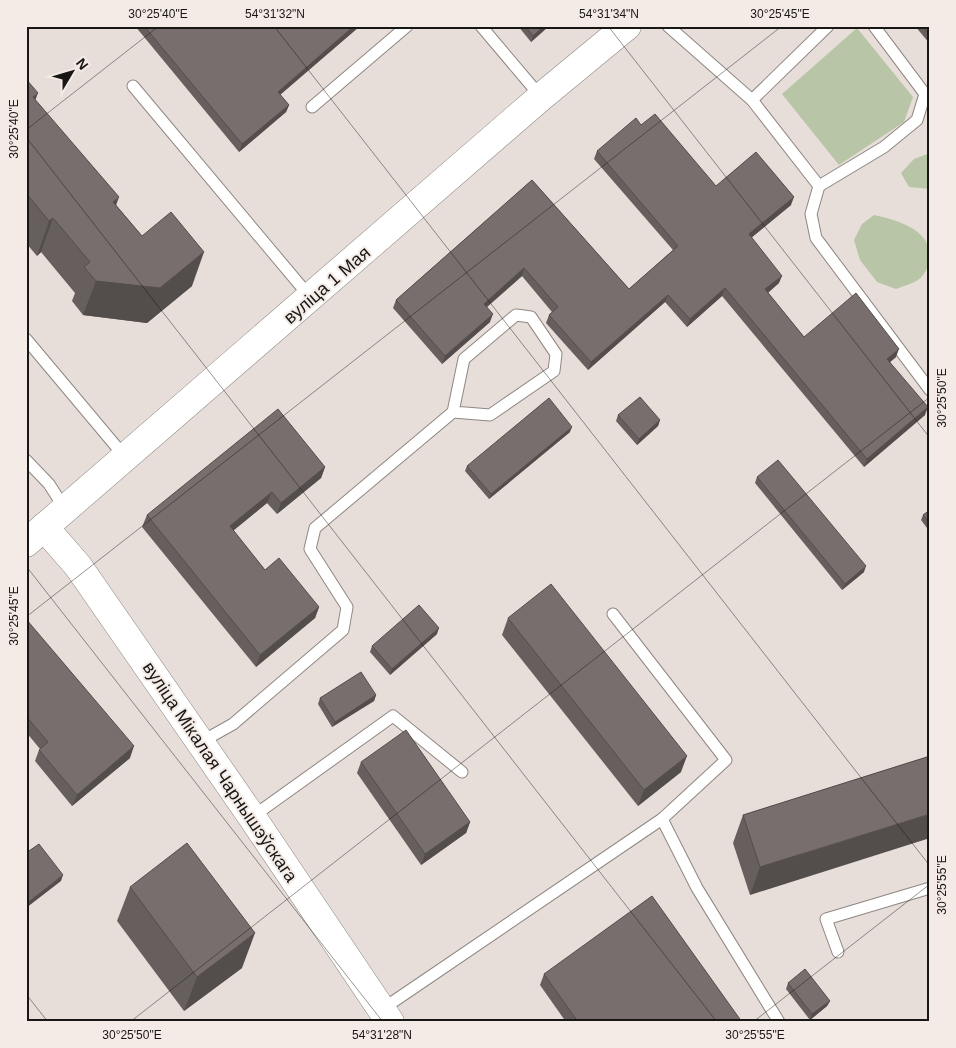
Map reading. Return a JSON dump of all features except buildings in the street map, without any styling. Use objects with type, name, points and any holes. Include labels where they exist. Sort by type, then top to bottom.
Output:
[{"type":"street","name":"вуліца 1 Мая","points":[[35,535],[66,511],[541,98],[627,26]]},
{"type":"street","name":"вуліца Мікалая Чарнышэўскага","points":[[35,535],[78,566],[201,742],[385,1016]]},
{"type":"lane","points":[[312,107],[407,26]]},
{"type":"lane","points":[[481,26],[541,98]]},
{"type":"lane","points":[[668,26],[752,100],[819,186]]},
{"type":"lane","points":[[752,100],[828,26]]},
{"type":"lane","points":[[874,26],[925,94],[917,120],[884,147],[819,186],[811,214],[816,238],[930,390]]},
{"type":"lane","points":[[133,86],[311,299]]},
{"type":"lane","points":[[201,742],[233,724],[343,630],[347,607],[310,549],[315,528],[453,412],[464,358],[516,315],[531,317],[556,354],[554,371],[490,415],[453,412]]},
{"type":"lane","points":[[26,339],[126,458]]},
{"type":"lane","points":[[26,460],[49,484],[66,511]]},
{"type":"lane","points":[[385,1016],[662,819],[726,760],[613,614]]},
{"type":"lane","points":[[252,817],[393,716],[462,772]]},
{"type":"lane","points":[[662,819],[697,888],[779,1022]]},
{"type":"lane","points":[[838,952],[826,919],[930,888]]},
{"type":"green space","points":[[857,28],[913,97],[904,122],[839,165],[782,94]]},
{"type":"green space","points":[[930,153],[930,189],[909,187],[901,173],[914,159]]},
{"type":"green space","points":[[874,215],[911,227],[924,239],[929,247],[930,260],[926,270],[918,280],[896,289],[877,282],[860,260],[854,240],[862,224]]}]
